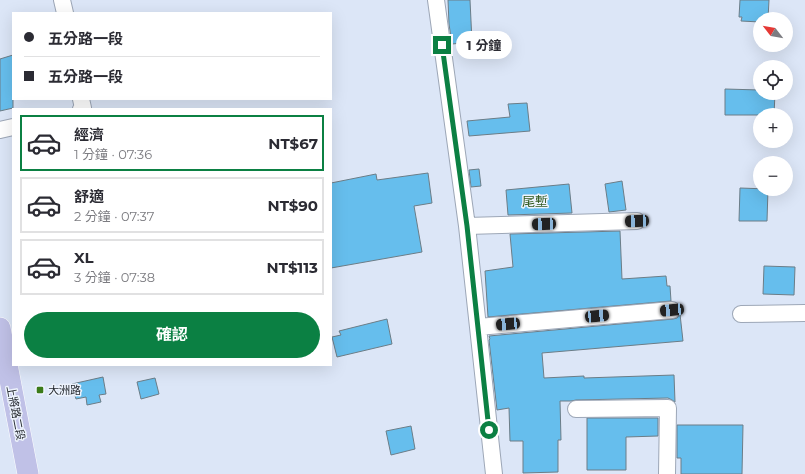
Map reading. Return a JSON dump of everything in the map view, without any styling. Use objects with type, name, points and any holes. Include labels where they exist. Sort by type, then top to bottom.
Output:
[{"type":"main road","name":"上將路二段","points":[[0,328],[28,474]]},
{"type":"street","points":[[62,0],[65,12]]},
{"type":"street","points":[[436,0],[467,226],[494,474]]},
{"type":"street","points":[[0,130],[12,127]]},
{"type":"street","points":[[467,226],[637,221]]},
{"type":"street","points":[[478,327],[672,310]]},
{"type":"street","points":[[741,314],[805,313]]},
{"type":"street","points":[[576,409],[668,408],[667,474]]},
{"type":"building","points":[[448,0],[470,0],[472,42],[452,44]]},
{"type":"building","points":[[740,0],[769,0],[768,12],[753,12],[753,22],[741,21],[742,17],[739,17]]},
{"type":"building","points":[[12,55],[13,108],[0,111],[0,59]]},
{"type":"building","points":[[725,89],[753,90],[753,100],[775,100],[774,108],[753,108],[753,115],[725,115]]},
{"type":"building","points":[[527,103],[530,131],[469,136],[467,121],[510,117],[508,104]]},
{"type":"building","points":[[479,169],[481,186],[471,187],[469,170]]},
{"type":"building","points":[[428,173],[432,203],[414,206],[422,252],[332,268],[332,183],[376,174],[377,180]]},
{"type":"building","points":[[622,181],[626,210],[609,212],[605,184]]},
{"type":"building","points":[[569,184],[572,213],[508,215],[506,190]]},
{"type":"building","points":[[740,188],[753,188],[753,196],[768,196],[767,221],[739,221]]},
{"type":"building","points":[[620,231],[622,279],[666,276],[667,286],[670,286],[671,301],[488,317],[485,271],[513,267],[510,234]]},
{"type":"building","points":[[764,266],[795,267],[794,295],[763,294]]},
{"type":"building","points":[[680,314],[683,341],[542,353],[544,378],[674,375],[675,402],[668,398],[560,401],[561,440],[558,440],[558,472],[523,473],[523,441],[510,441],[509,408],[497,410],[489,336],[673,319],[677,318]]},
{"type":"building","points":[[387,319],[392,344],[337,357],[332,337],[341,335],[339,331]]},
{"type":"building","points":[[103,377],[106,394],[99,395],[101,402],[87,405],[86,397],[76,399],[72,384]]},
{"type":"building","points":[[155,378],[159,394],[141,399],[137,382]]},
{"type":"building","points":[[587,418],[658,418],[658,436],[626,437],[626,470],[587,470]]},
{"type":"building","points":[[677,425],[743,425],[742,474],[681,474],[681,458],[677,458]]},
{"type":"building","points":[[411,426],[415,449],[391,455],[386,431]]},
{"type":"place","name":"大洲路","points":[[40,390]]},
{"type":"district","name":"尾塹","points":[[535,201]]},
{"type":"route","points":[[442,45],[467,226],[489,430]]}]
